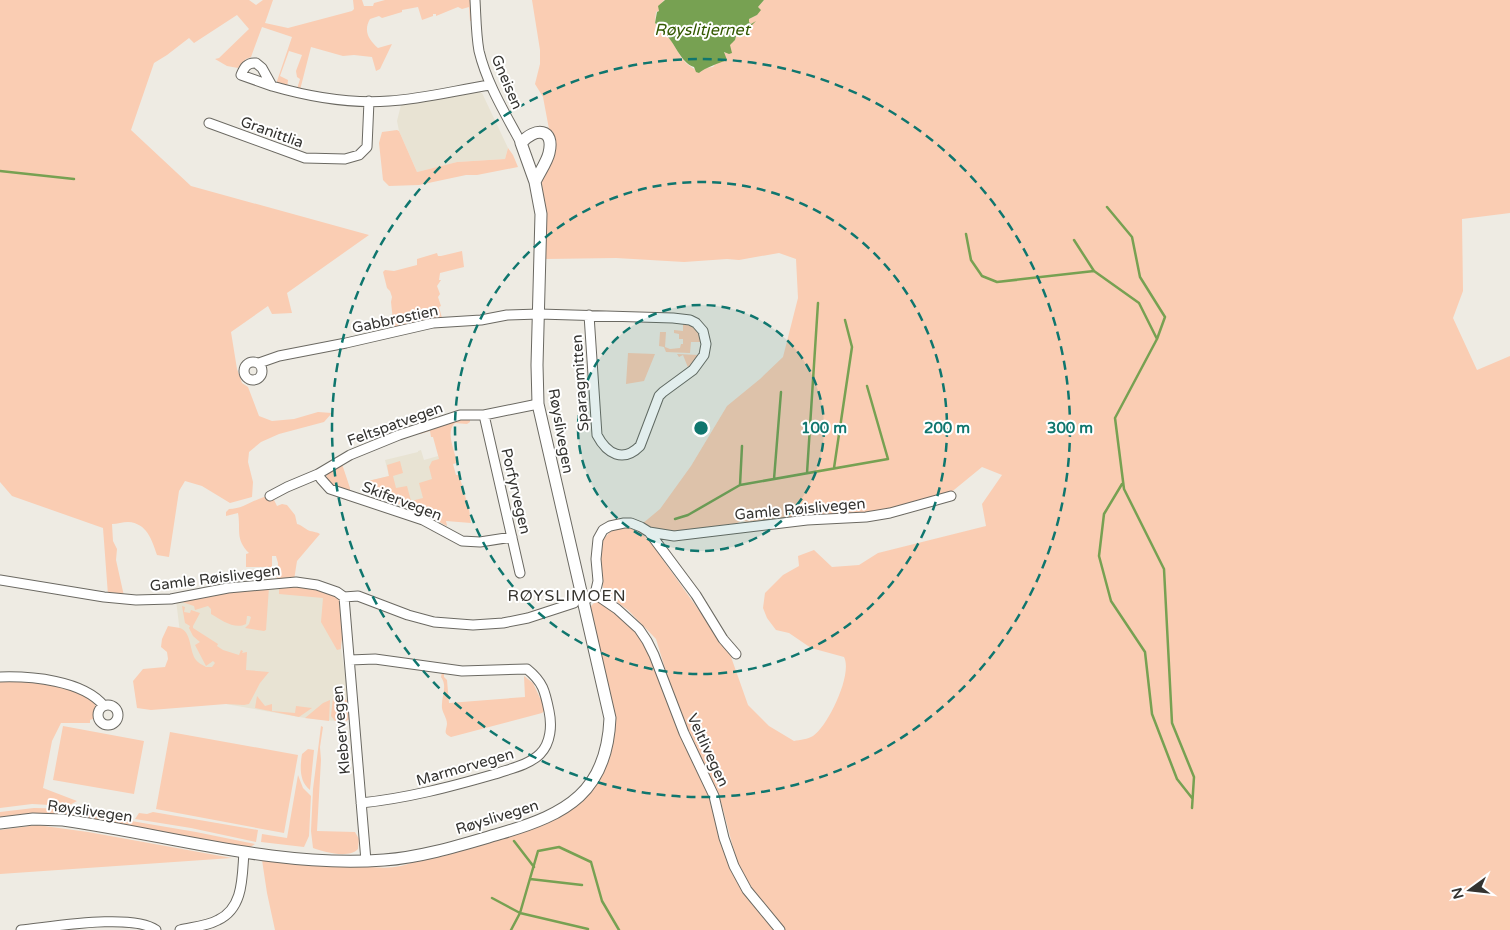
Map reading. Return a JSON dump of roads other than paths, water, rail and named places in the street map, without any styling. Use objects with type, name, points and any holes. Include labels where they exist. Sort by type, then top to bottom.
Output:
[{"type":"street","name":"Gneisen","points":[[475,0],[476,29],[490,85],[521,143]]},
{"type":"street","points":[[272,86],[315,97],[388,101],[490,85]]},
{"type":"street","name":"Granittlia","points":[[209,123],[305,158],[345,158],[359,155],[367,147],[369,101]]},
{"type":"street","points":[[521,143],[532,133],[537,132],[543,133],[548,138],[550,144],[549,154],[535,182]]},
{"type":"street","name":"Røyslivegen","points":[[0,824],[33,819],[63,820],[244,852],[307,859],[386,860],[464,844],[524,826],[557,812],[573,802],[596,775],[607,751],[610,718],[579,602],[538,404],[537,364],[541,214],[535,182],[521,143]]},
{"type":"street","name":"Sparagmitten","points":[[539,314],[589,315],[673,318],[690,320],[701,327],[706,344],[704,355],[699,364],[694,370],[663,392],[656,403],[640,446],[635,451],[626,454],[613,453],[606,449],[597,435],[589,315]]},
{"type":"street","name":"Gabbrostien","points":[[258,363],[279,356],[346,343],[433,322],[480,320],[507,315],[539,314]]},
{"type":"street","name":"Feltspatvegen","points":[[270,496],[318,474],[350,455],[399,435],[460,415],[484,415],[538,404]]},
{"type":"street","name":"Porfyrvegen","points":[[484,415],[520,573]]},
{"type":"street","name":"Skifervegen","points":[[318,474],[330,489],[422,520],[462,540],[480,542],[512,537]]},
{"type":"street","name":"Gamle Røislivegen","points":[[0,580],[104,597],[136,600],[171,600],[220,589],[296,582],[317,585],[344,596],[358,596],[408,615],[434,622],[473,626],[519,620],[579,602],[595,594],[598,581],[596,548],[603,530],[610,526],[624,523],[641,527],[649,532],[674,536],[807,520],[866,517],[951,496]]},
{"type":"street","points":[[649,532],[696,595],[729,648],[736,654]]},
{"type":"street","name":"Veltlivegen","points":[[595,594],[618,609],[639,629],[647,641],[684,733],[714,796],[724,838],[734,866],[747,890],[780,930]]},
{"type":"street","name":"Klebervegen","points":[[344,596],[366,861]]},
{"type":"street","name":"Marmorvegen","points":[[350,660],[380,659],[462,671],[527,669],[538,678],[544,689],[551,724],[548,741],[540,754],[522,765],[427,793],[361,803]]},
{"type":"street","points":[[0,677],[30,677],[66,684],[99,699],[104,706]]},
{"type":"street","points":[[180,930],[213,922],[230,911],[238,900],[242,884],[244,852]]},
{"type":"street","points":[[21,930],[89,923],[125,922],[144,924],[156,930]]},
{"type":"water","name":"Røyslitjernet","points":[[665,0],[764,0],[758,7],[761,10],[757,15],[749,19],[751,24],[756,21],[750,27],[745,25],[742,29],[738,29],[735,40],[730,45],[732,53],[724,52],[727,60],[708,67],[699,73],[681,57],[663,30],[655,23],[657,12],[659,11],[658,6]]},
{"type":"waterway","points":[[0,171],[74,179]]},
{"type":"waterway","points":[[1107,207],[1132,237],[1140,277],[1165,317],[1157,339],[1115,418],[1124,489],[1164,569],[1172,723],[1194,777],[1192,808]]},
{"type":"waterway","points":[[966,234],[971,260],[982,276],[997,282],[1094,271],[1139,303],[1157,339]]},
{"type":"waterway","points":[[1074,240],[1094,271]]},
{"type":"waterway","points":[[807,473],[818,303]]},
{"type":"waterway","points":[[834,468],[852,347],[845,320]]},
{"type":"waterway","points":[[675,519],[688,515],[740,485],[888,459],[867,386]]},
{"type":"waterway","points":[[774,479],[781,392]]},
{"type":"waterway","points":[[740,485],[742,446]]},
{"type":"waterway","points":[[1122,484],[1104,514],[1099,556],[1111,601],[1145,652],[1152,714],[1177,779],[1192,798]]},
{"type":"waterway","points":[[514,841],[534,867]]},
{"type":"waterway","points":[[511,930],[520,913],[538,851],[559,847],[591,862],[602,901],[619,930]]},
{"type":"waterway","points":[[530,879],[582,885]]},
{"type":"waterway","points":[[492,898],[520,913],[588,929]]},
{"type":"district","name":"RØYSLIMOEN","points":[[567,596]]}]
